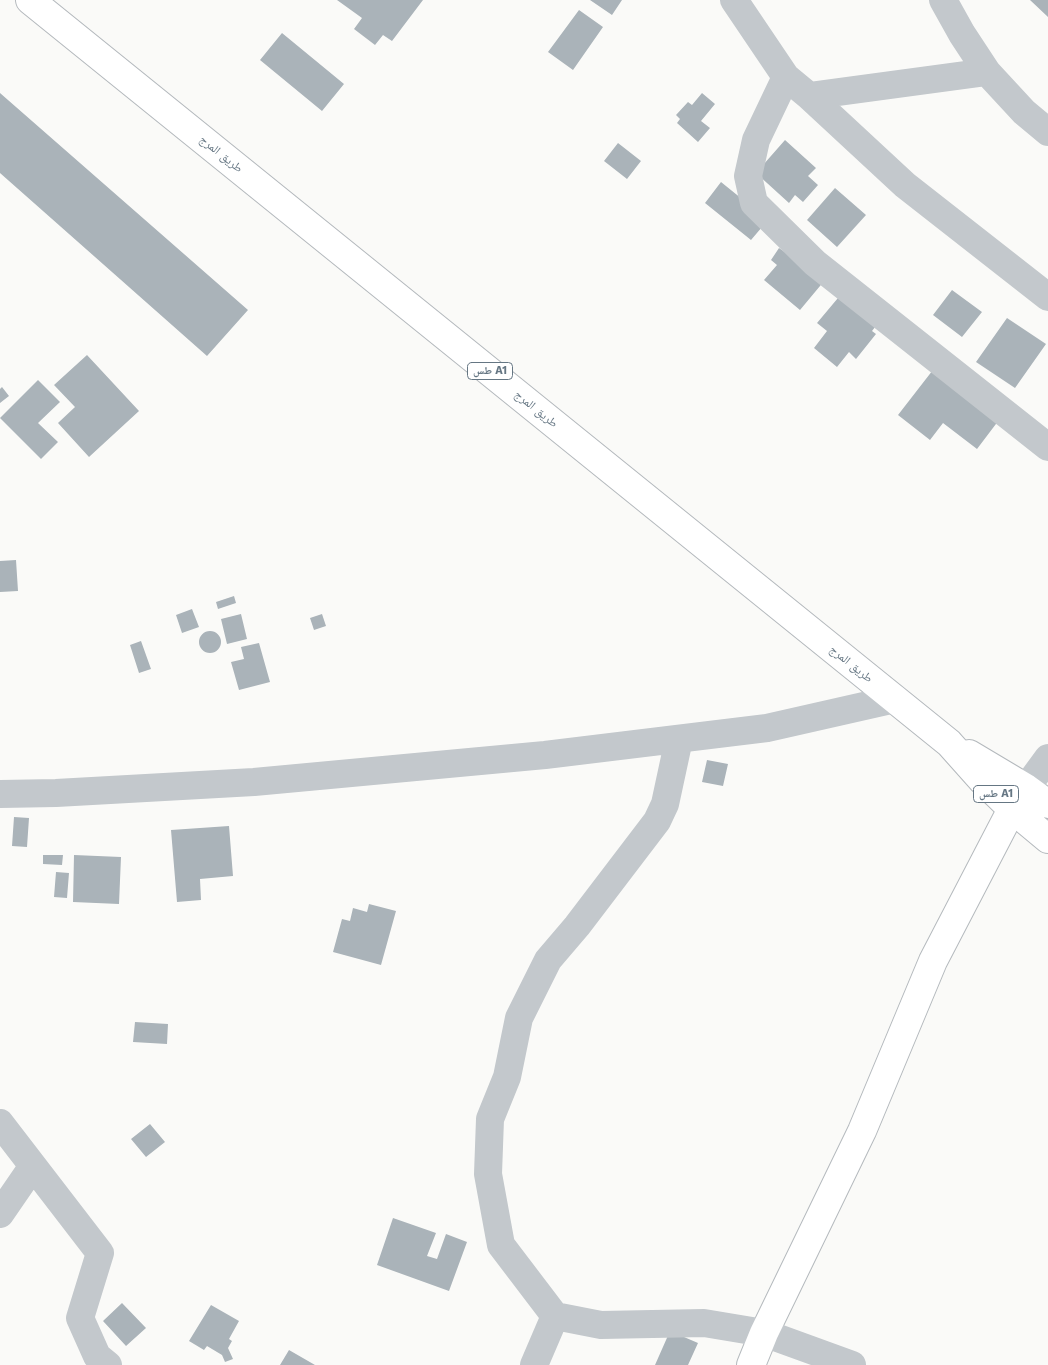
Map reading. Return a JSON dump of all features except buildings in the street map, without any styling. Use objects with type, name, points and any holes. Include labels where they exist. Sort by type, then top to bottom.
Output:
[{"type":"main road","name":"طريق المرج","points":[[30,0],[1019,798]]},
{"type":"main road","name":"طس A1","points":[[1019,798],[1048,804]]},
{"type":"main road","name":"طس A1","points":[[1019,798],[1048,839]]},
{"type":"main road","points":[[751,1365],[764,1333],[862,1131],[932,962],[1019,798]]},
{"type":"street","points":[[734,0],[786,77],[905,185],[1048,297]]},
{"type":"street","points":[[943,0],[962,34],[987,72],[1024,112],[1048,132]]},
{"type":"street","points":[[809,96],[987,72]]},
{"type":"street","points":[[786,77],[756,140],[748,176],[754,203],[815,263],[1048,447]]},
{"type":"street","points":[[0,794],[56,793],[254,782],[544,755],[767,728],[895,699]]},
{"type":"street","points":[[679,739],[665,804],[656,820],[577,926],[548,960],[519,1018],[507,1077],[490,1119],[488,1174],[501,1245],[554,1316],[601,1325],[704,1323],[764,1333],[852,1365]]},
{"type":"street","points":[[1019,798],[1048,758]]},
{"type":"street","points":[[0,1123],[100,1253],[80,1318],[96,1356],[108,1365]]},
{"type":"street","points":[[0,1214],[33,1166]]},
{"type":"street","points":[[534,1365],[554,1316]]}]
